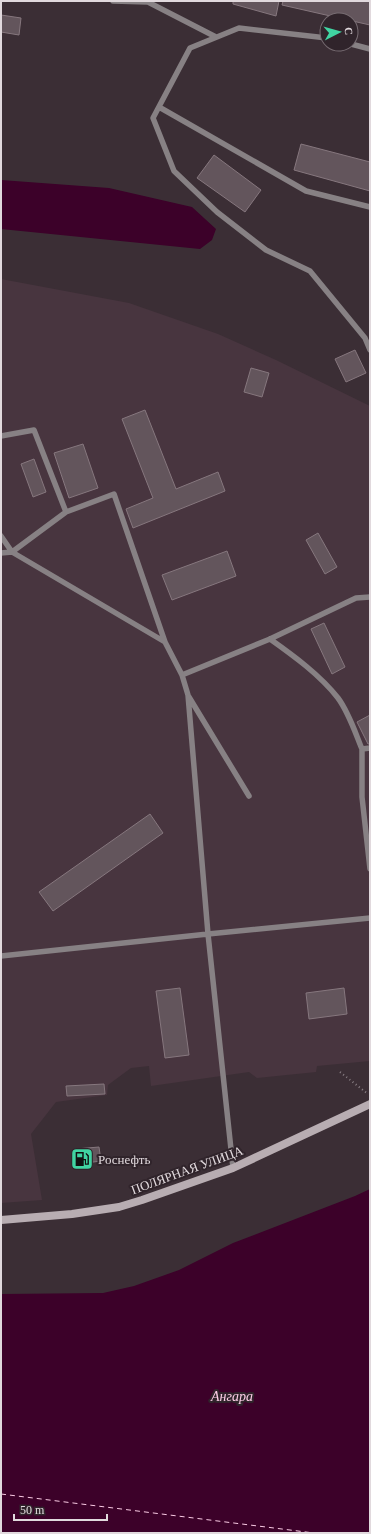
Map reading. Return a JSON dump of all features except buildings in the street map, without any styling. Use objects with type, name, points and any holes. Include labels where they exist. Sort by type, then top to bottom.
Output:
[{"type":"main road","name":"ПОЛЯРНАЯ УЛИЦА","points":[[1,1220],[72,1214],[119,1207],[182,1187],[233,1168],[370,1104]]},
{"type":"lane","points":[[112,1],[148,2],[216,37]]},
{"type":"lane","points":[[319,37],[239,28],[190,48],[153,118],[174,171],[217,212],[266,250],[310,272],[365,338],[370,350]]},
{"type":"lane","points":[[359,46],[370,49]]},
{"type":"lane","points":[[158,107],[306,191],[370,207]]},
{"type":"lane","points":[[1,436],[34,430],[66,512]]},
{"type":"lane","points":[[1,553],[12,552],[66,512],[114,494],[165,642],[182,675],[188,695],[208,934],[233,1168]]},
{"type":"lane","points":[[1,536],[12,552],[165,642]]},
{"type":"lane","points":[[182,675],[270,639],[356,598],[370,597]]},
{"type":"lane","points":[[270,639],[303,664],[338,698],[349,716],[362,749],[362,797],[370,869]]},
{"type":"lane","points":[[188,695],[249,796]]},
{"type":"lane","points":[[362,749],[370,748]]},
{"type":"lane","points":[[1,956],[370,918]]},
{"type":"path","points":[[340,1072],[368,1094]]},
{"type":"shaded area","points":[[1,279],[129,303],[218,334],[276,360],[370,406],[370,1061],[317,1066],[316,1072],[257,1078],[249,1072],[151,1086],[149,1066],[131,1068],[108,1085],[107,1095],[56,1102],[31,1134],[42,1200],[1,1203]]},
{"type":"water","points":[[1,180],[109,188],[192,207],[216,229],[212,240],[200,249],[1,229]]},
{"type":"water","name":"Ангара","points":[[370,1189],[370,1533],[1,1533],[1,1294],[103,1293],[134,1286],[179,1270],[233,1243]]},
{"type":"ferry route","points":[[1,1494],[314,1533]]},
{"type":"place","name":"Роснефть","points":[[82,1159]]}]
